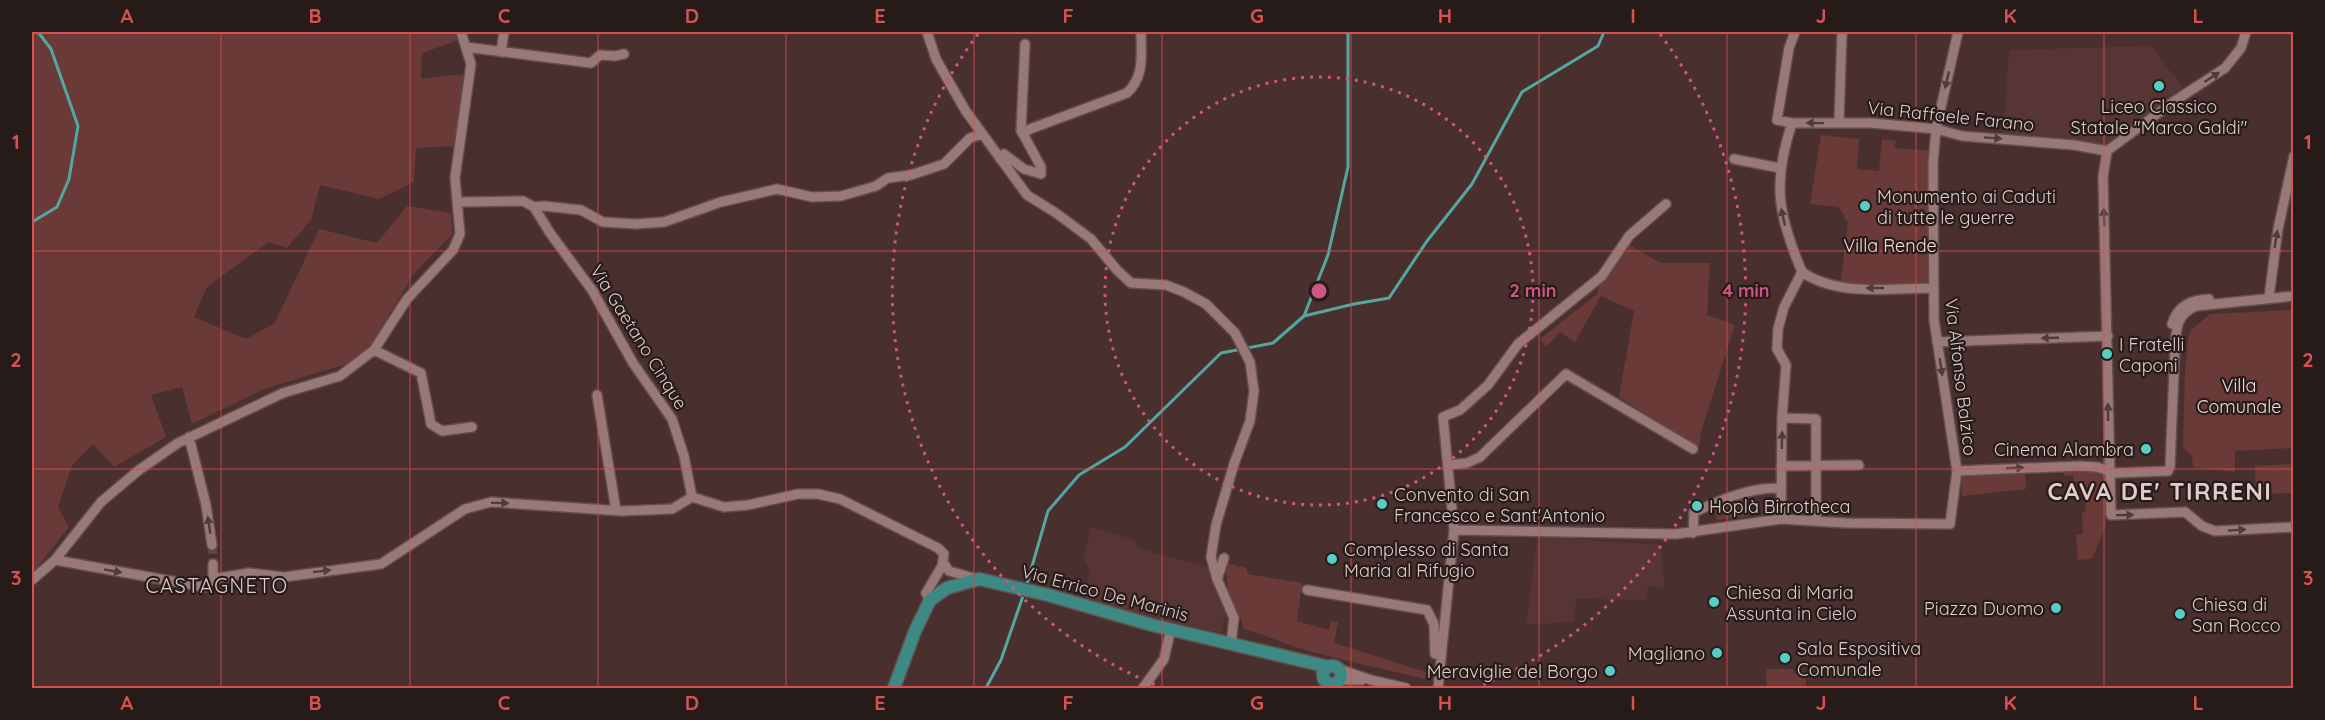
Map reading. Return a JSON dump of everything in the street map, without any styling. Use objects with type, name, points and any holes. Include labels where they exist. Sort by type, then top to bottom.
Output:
[{"type":"main road","name":"Via Errico De Marinis","points":[[930,600],[947,588],[979,579],[1048,595],[1158,626],[1309,660],[1333,679]]},
{"type":"main road","points":[[894,688],[915,631],[930,600]]},
{"type":"main road","points":[[888,688],[908,637],[915,631]]},
{"type":"street","points":[[32,580],[55,560],[101,502],[139,470],[189,436],[283,393],[340,376],[374,350],[407,299],[453,250],[460,234],[455,178],[471,64],[461,32]]},
{"type":"street","points":[[501,52],[504,32]]},
{"type":"street","points":[[927,32],[936,59],[982,134],[1027,195],[1091,239],[1131,283],[1166,285],[1184,291],[1206,304],[1235,333],[1250,362],[1254,391],[1250,421],[1234,464],[1216,525],[1211,557],[1216,579],[1234,618],[1230,643]]},
{"type":"street","points":[[1023,134],[1030,129],[1127,93],[1137,84],[1140,71],[1141,32]]},
{"type":"street","points":[[1795,32],[1789,48],[1778,120],[1792,123],[1780,168],[1780,211],[1802,272],[1812,279],[1835,286],[1933,288]]},
{"type":"street","points":[[1839,122],[1842,32]]},
{"type":"street","name":"Via Alfonso Balzico","points":[[1816,520],[1846,523],[1950,524],[1957,471],[1937,342],[1933,288],[1933,189],[1936,129],[1958,32]]},
{"type":"street","points":[[2246,32],[2241,48],[2224,68],[2107,151],[2103,177],[2111,515],[2186,513],[2202,526],[2215,531],[2294,526]]},
{"type":"street","points":[[1000,159],[1004,154],[1024,170],[1041,174],[1041,167],[1022,131],[1025,44]]},
{"type":"street","points":[[466,47],[591,63],[600,55],[624,54]]},
{"type":"street","name":"Via Raffaele Farano","points":[[1792,123],[1839,122],[1936,129],[1962,136],[2074,144],[2107,151]]},
{"type":"street","points":[[458,202],[523,201],[534,207],[581,210],[603,222],[636,224],[663,222],[721,202],[777,189],[812,197],[841,196],[876,186],[888,178],[911,175],[944,164],[970,138],[982,134]]},
{"type":"street","points":[[2265,297],[2277,229],[2294,156]]},
{"type":"street","points":[[1734,159],[1780,168]]},
{"type":"street","points":[[1438,688],[1454,530],[1443,417],[1460,410],[1488,385],[1518,344],[1602,276],[1629,236],[1666,204]]},
{"type":"street","name":"Via Gaetano Cinque","points":[[534,207],[592,290],[633,363],[672,419],[684,456],[692,497]]},
{"type":"street","points":[[1781,519],[1782,418],[1786,365],[1777,349],[1778,328],[1784,307],[1802,272]]},
{"type":"street","points":[[2110,470],[2161,467],[2166,461],[2170,331],[2177,312],[2194,300],[2294,296]]},
{"type":"street","points":[[2110,470],[2115,473],[2165,472],[2170,467],[2175,347],[2178,322],[2187,310],[2196,306],[2250,301],[2265,297]]},
{"type":"street","points":[[1937,342],[2108,336]]},
{"type":"street","points":[[374,350],[421,373],[431,424],[442,431],[472,427]]},
{"type":"street","points":[[1448,465],[1467,463],[1480,457],[1566,374],[1693,449]]},
{"type":"street","points":[[597,395],[616,510]]},
{"type":"street","points":[[1454,530],[1583,534],[1693,533],[1718,527],[1781,519],[1816,520],[1816,419],[1782,418]]},
{"type":"street","points":[[189,436],[206,505],[212,545]]},
{"type":"street","points":[[1781,466],[1859,465]]},
{"type":"street","name":"Via Alfonso Balzico","points":[[1957,471],[2080,466],[2110,470]]},
{"type":"street","points":[[1693,533],[1694,512],[1762,487],[1781,488]]},
{"type":"street","points":[[55,560],[205,587],[213,579],[249,573],[284,577],[381,564],[465,509],[491,502],[616,510],[672,509],[692,497],[724,507],[748,505],[798,494],[818,494],[840,499],[938,548],[944,554],[943,562],[926,593],[930,600]]},
{"type":"street","points":[[1216,579],[1224,558]]},
{"type":"street","points":[[943,562],[949,571],[979,579]]},
{"type":"street","points":[[213,564],[213,579]]},
{"type":"street","points":[[1307,590],[1427,610],[1434,624],[1435,654],[1441,656]]},
{"type":"street","points":[[1143,688],[1164,659],[1171,629]]},
{"type":"street","points":[[1333,679],[1371,680],[1406,688]]},
{"type":"shaded area","points":[[2151,46],[2184,89],[2109,146],[2003,134],[2009,50]]},
{"type":"shaded area","points":[[1091,527],[1135,540],[1137,548],[1209,567],[1227,609],[1221,633],[1084,603],[1090,570],[1083,559]]},
{"type":"shaded area","points":[[1537,536],[1660,545],[1665,588],[1648,586],[1647,600],[1576,599],[1574,622],[1526,625]]},
{"type":"green space","points":[[32,32],[456,32],[458,40],[422,53],[421,79],[463,74],[456,146],[416,148],[414,182],[379,199],[320,185],[311,220],[287,248],[268,242],[207,287],[194,317],[246,339],[275,323],[319,229],[377,243],[407,206],[451,213],[452,234],[413,275],[372,343],[350,363],[264,389],[192,424],[182,387],[151,395],[166,437],[114,467],[93,444],[72,466],[58,507],[69,527],[32,574]]},
{"type":"green space","name":"Villa Rende","points":[[1821,135],[1859,139],[1857,169],[1879,171],[1882,139],[1896,141],[1894,148],[1935,151],[1933,288],[1840,287],[1848,223],[1839,207],[1810,204]]},
{"type":"green space","points":[[1629,245],[1661,263],[1710,263],[1707,315],[1735,325],[1702,429],[1699,447],[1619,397],[1634,311],[1601,296],[1575,342],[1560,332],[1546,347],[1540,339],[1597,294],[1602,276]]},
{"type":"green space","name":"Villa Comunale","points":[[2293,310],[2293,448],[2235,451],[2235,472],[2193,467],[2192,456],[2183,447],[2185,369],[2191,330],[2210,314]]},
{"type":"green space","points":[[2293,464],[2293,493],[2256,494],[2255,466]]},
{"type":"green space","points":[[2064,469],[2104,473],[2106,525],[2092,559],[2078,560],[2076,535],[2083,534],[2082,512],[2086,511],[2084,481],[2074,482],[2073,475],[2064,476]]},
{"type":"green space","points":[[2025,471],[2026,489],[1962,496],[1962,474]]},
{"type":"green space","points":[[1749,493],[1749,516],[1717,520],[1715,506]]},
{"type":"green space","points":[[1226,563],[1246,568],[1248,574],[1302,583],[1297,621],[1329,630],[1331,621],[1338,622],[1334,643],[1426,672],[1425,679],[1305,650],[1243,629],[1230,597]]},
{"type":"green space","points":[[1766,669],[1793,669],[1793,673],[1806,674],[1806,688],[1767,688]]},
{"type":"waterway","points":[[32,222],[57,207],[69,179],[78,126],[51,49],[38,32]]},
{"type":"waterway","points":[[1026,587],[1048,511],[1079,475],[1125,447],[1221,353],[1273,343],[1304,316],[1328,255],[1348,167],[1348,32]]},
{"type":"waterway","points":[[1304,316],[1389,298],[1427,241],[1472,184],[1522,92],[1598,46],[1604,32]]},
{"type":"waterway","points":[[986,688],[1001,660],[1024,593]]},
{"type":"tunnel","points":[[212,545],[213,564]]},
{"type":"place","name":"Liceo Classico Statale \"Marco Galdi\"","points":[[2159,86]]},
{"type":"place","name":"Monumento ai Caduti di tutte le guerre","points":[[1865,206]]},
{"type":"place","name":"I Fratelli Caponi","points":[[2107,354]]},
{"type":"place","name":"Cinema Alambra","points":[[2146,449]]},
{"type":"place","name":"Convento di San Francesco e Sant'Antonio","points":[[1382,504]]},
{"type":"place","name":"Hoplà Birrotheca","points":[[1697,506]]},
{"type":"place","name":"Complesso di Santa Maria al Rifugio","points":[[1332,559]]},
{"type":"place","name":"Chiesa di Maria Assunta in Cielo","points":[[1714,602]]},
{"type":"place","name":"Piazza Duomo","points":[[2056,608]]},
{"type":"place","name":"Chiesa di San Rocco","points":[[2180,614]]},
{"type":"place","name":"Magliano","points":[[1717,653]]},
{"type":"place","name":"Sala Espositiva Comunale","points":[[1785,658]]},
{"type":"place","name":"Meraviglie del Borgo","points":[[1610,671]]},
{"type":"district","name":"CAVA DE' TIRRENI","points":[[2160,491]]},
{"type":"district","name":"CASTAGNETO","points":[[217,585]]}]
